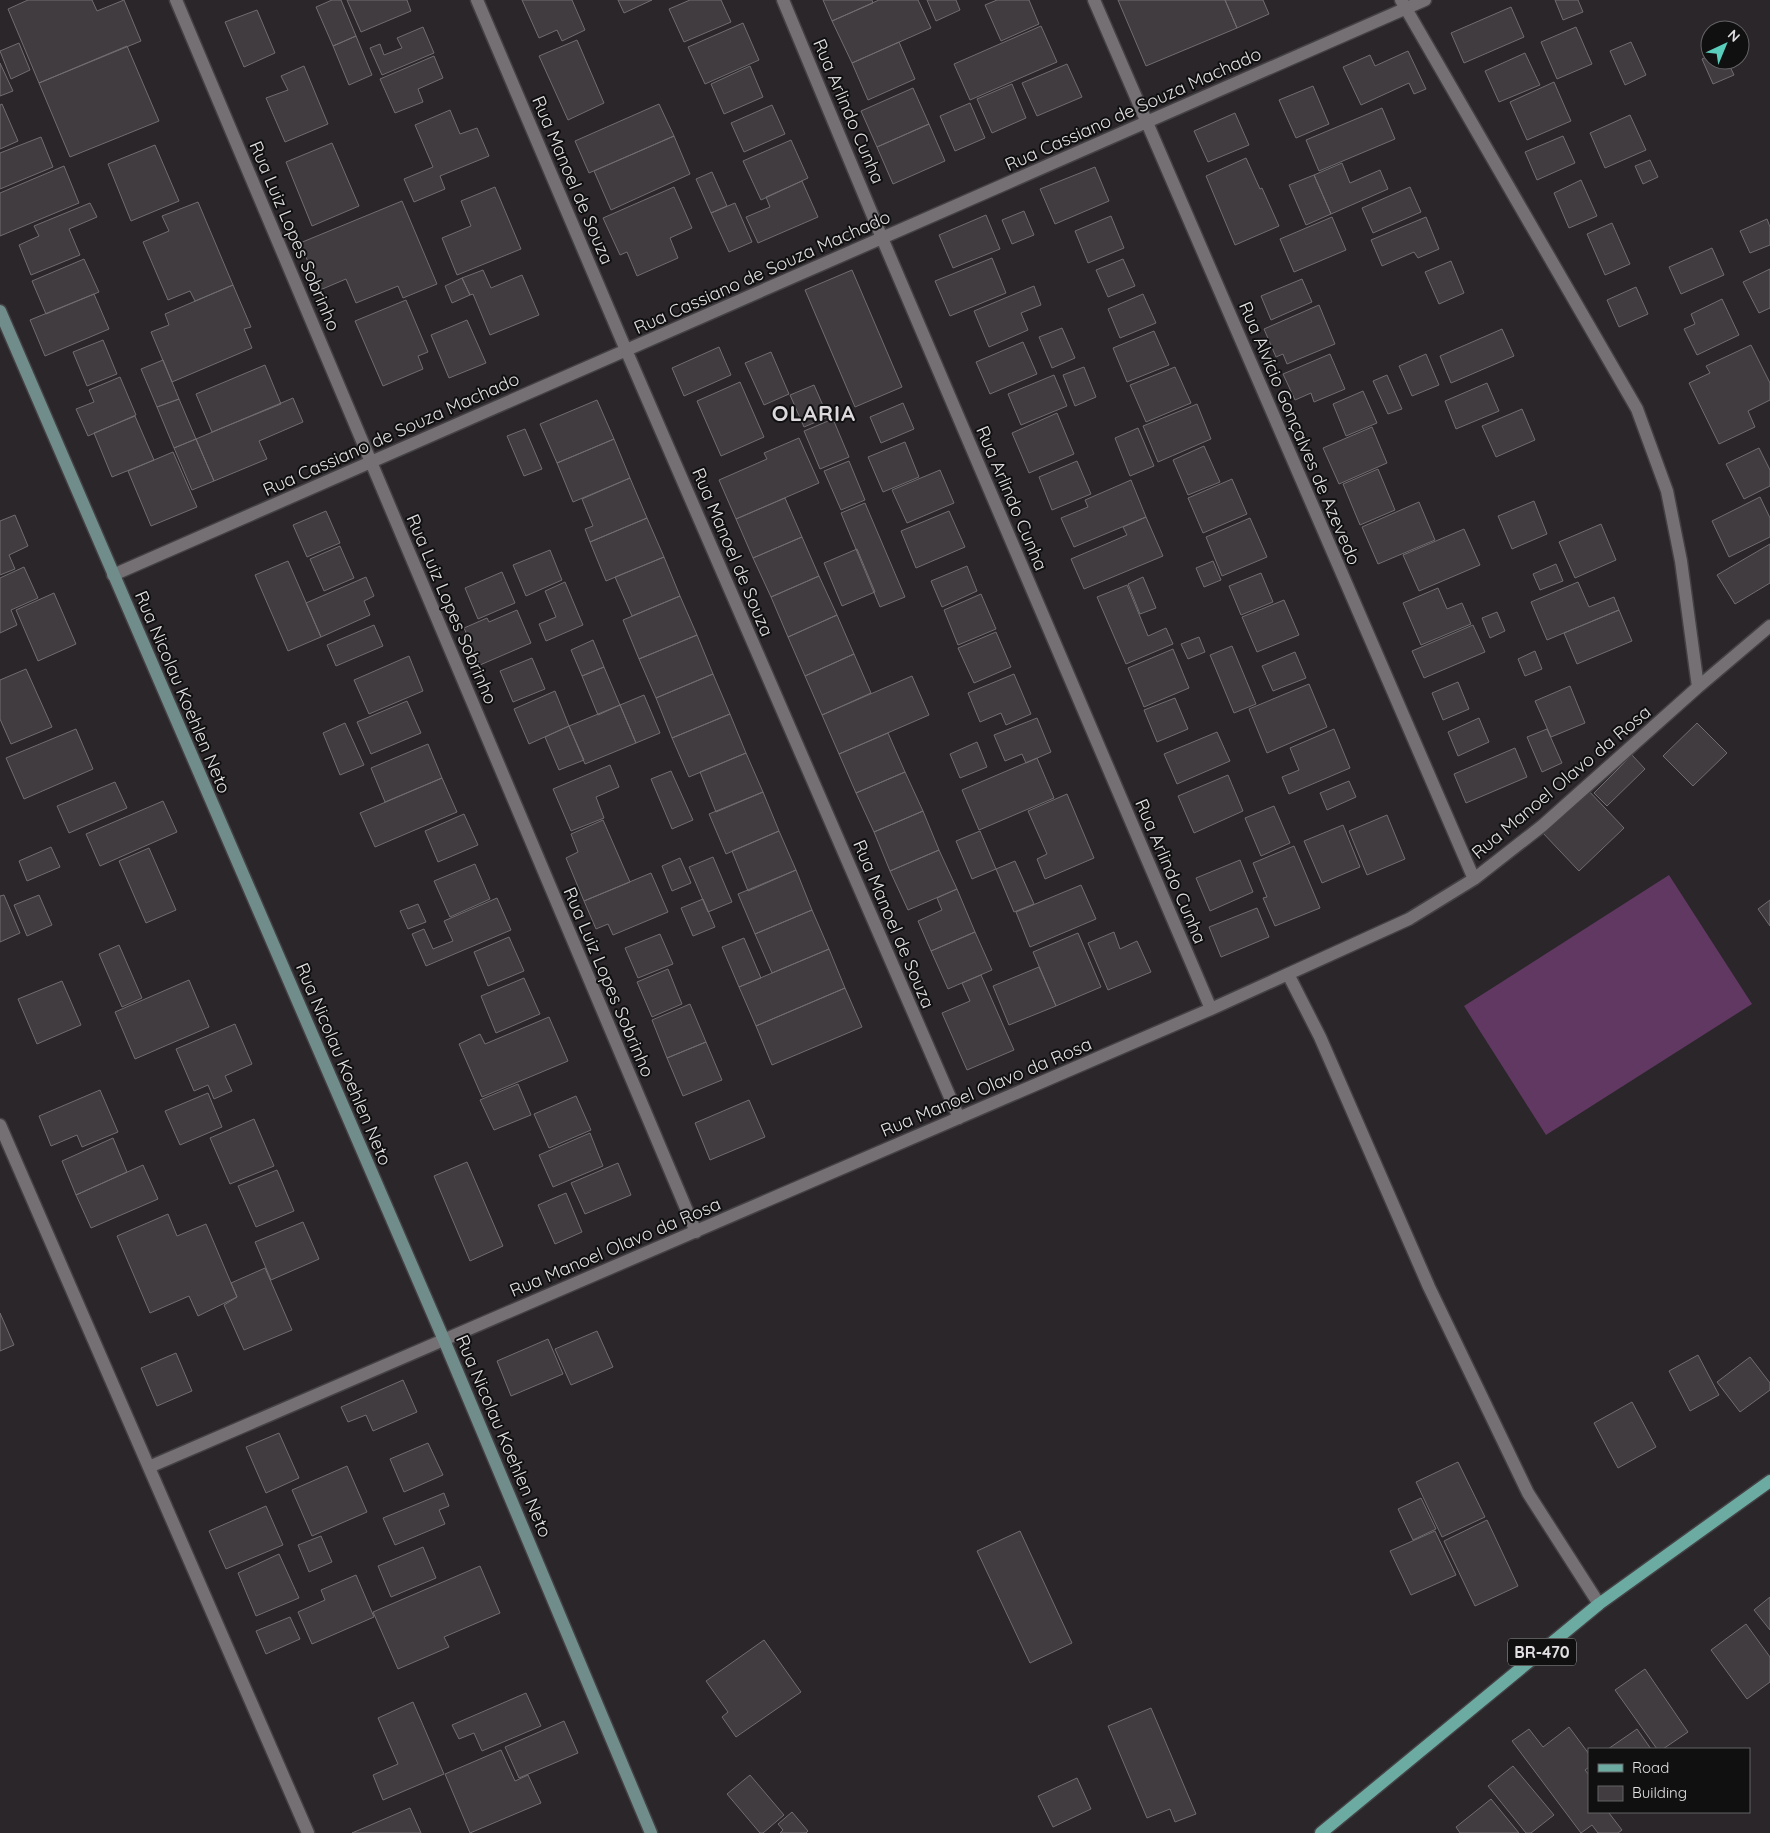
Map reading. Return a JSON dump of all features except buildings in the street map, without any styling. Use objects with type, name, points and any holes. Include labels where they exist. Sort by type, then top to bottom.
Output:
[{"type":"main road","name":"Rua Nicolau Koehlen Neto","points":[[0,311],[444,1340],[651,1833]]},
{"type":"main road","name":"BR-470","points":[[1321,1833],[1599,1604],[1770,1481]]},
{"type":"street","name":"Rua Luiz Lopes Sobrinho","points":[[176,0],[696,1232]]},
{"type":"street","name":"Rua Manoel de Souza","points":[[477,0],[626,350],[959,1118]]},
{"type":"street","name":"Rua Arlindo Cunha","points":[[783,0],[882,238],[1211,1009]]},
{"type":"street","name":"Rua Alvício Gonçalves de Azevedo","points":[[1094,0],[1474,879]]},
{"type":"street","name":"Rua Cassiano de Souza Machado","points":[[113,575],[1146,122],[1403,4],[1425,0]]},
{"type":"street","points":[[1403,4],[1636,409],[1667,491],[1681,561],[1698,687]]},
{"type":"street","name":"Rua Manoel Olavo da Rosa","points":[[148,1467],[1211,1009],[1409,919],[1474,879],[1542,826],[1698,687],[1770,626]]},
{"type":"street","points":[[1288,974],[1320,1038],[1429,1287],[1528,1493],[1599,1604]]},
{"type":"street","points":[[0,1125],[308,1833]]},
{"type":"shaded area","points":[[1669,875],[1752,1004],[1546,1135],[1464,1006]]},
{"type":"district","name":"OLARIA","points":[[814,413]]}]
